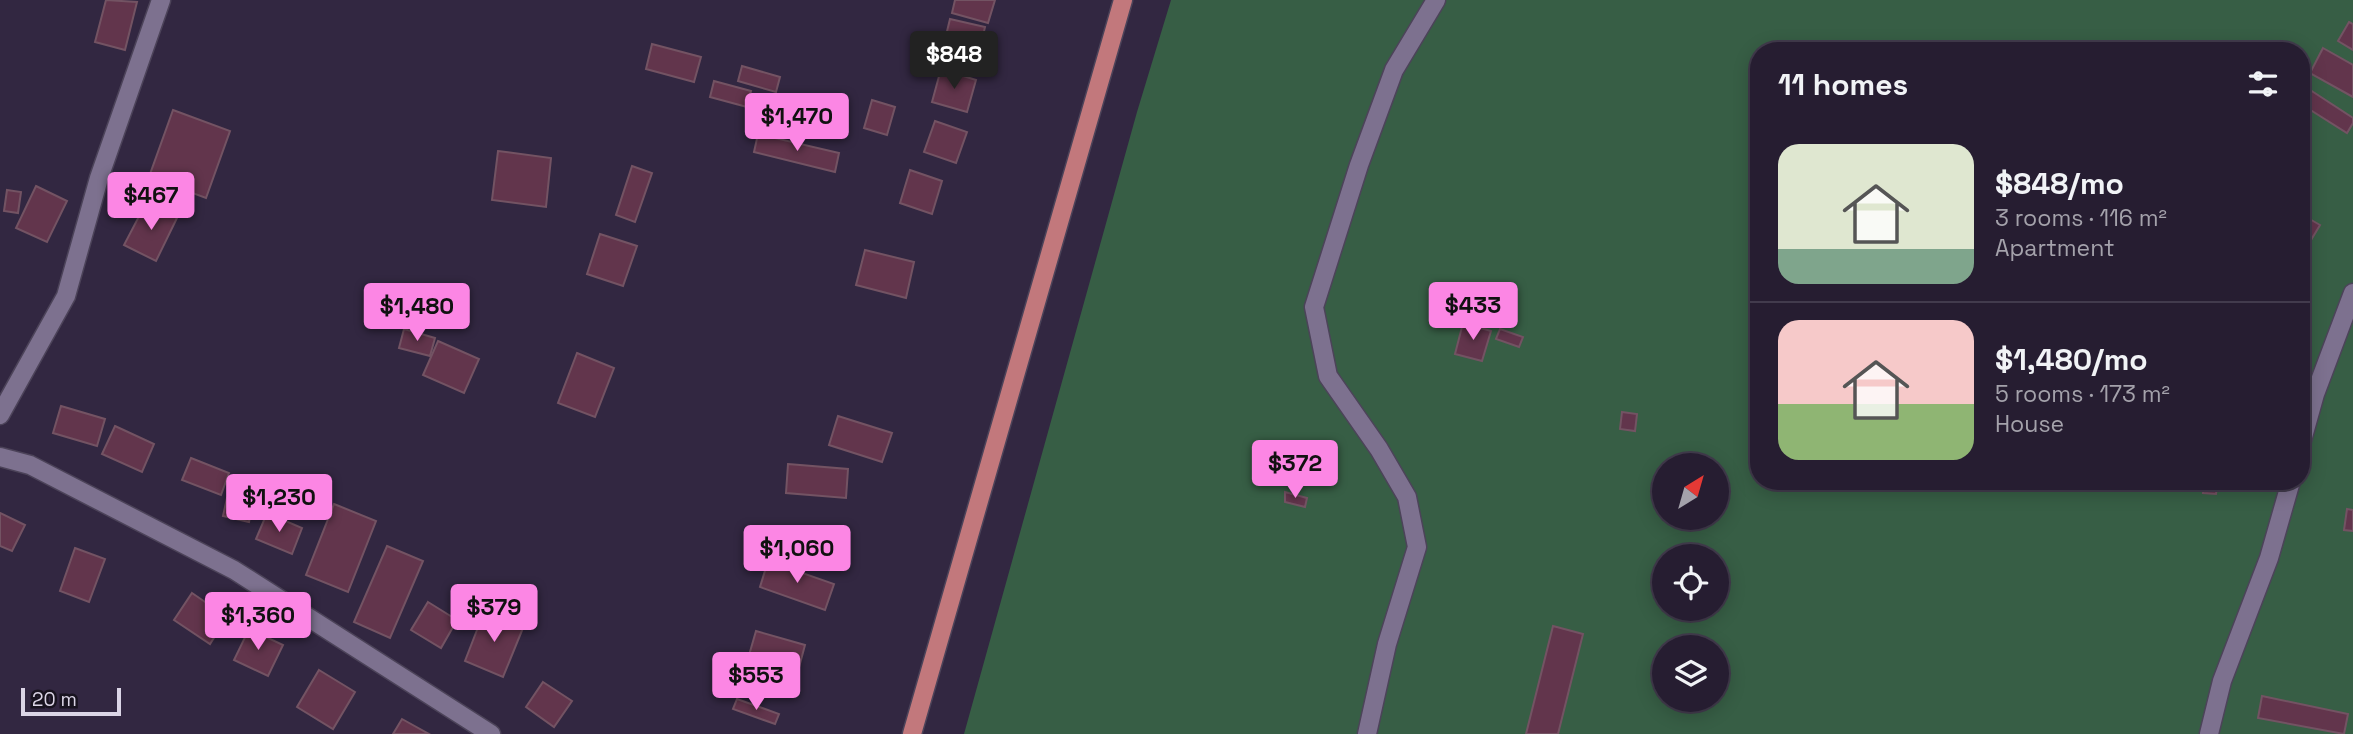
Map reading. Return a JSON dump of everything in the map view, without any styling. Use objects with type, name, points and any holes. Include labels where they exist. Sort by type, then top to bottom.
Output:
[{"type":"main road","points":[[912,734],[1123,0]]},
{"type":"street","points":[[0,415],[66,296],[99,178],[161,0]]},
{"type":"street","points":[[1367,734],[1387,644],[1417,547],[1407,497],[1379,449],[1328,376],[1314,307],[1359,164],[1394,70],[1436,0]]},
{"type":"street","points":[[2310,412],[2353,293]]},
{"type":"street","points":[[0,457],[30,465],[234,570],[491,734]]},
{"type":"street","points":[[2208,734],[2222,681],[2269,558],[2288,490]]},
{"type":"green space","points":[[1171,0],[2353,0],[2353,734],[964,734],[1137,112]]},
{"type":"building","points":[[106,0],[137,2],[125,50],[95,42]]},
{"type":"building","points":[[955,0],[995,0],[988,23],[952,13]]},
{"type":"building","points":[[950,19],[985,27],[976,65],[941,56]]},
{"type":"building","points":[[2349,22],[2353,24],[2353,50],[2338,41]]},
{"type":"building","points":[[652,44],[701,57],[694,82],[646,69]]},
{"type":"building","points":[[2323,48],[2353,65],[2353,97],[2310,73]]},
{"type":"building","points":[[742,66],[780,77],[776,92],[738,81]]},
{"type":"building","points":[[941,69],[976,80],[967,112],[932,102]]},
{"type":"building","points":[[714,81],[751,91],[747,107],[710,97]]},
{"type":"building","points":[[2310,90],[2353,118],[2347,133],[2310,110]]},
{"type":"building","points":[[872,100],[895,107],[887,135],[864,128]]},
{"type":"building","points":[[173,110],[230,131],[206,198],[149,177]]},
{"type":"building","points":[[935,121],[967,132],[956,163],[924,152]]},
{"type":"building","points":[[758,134],[839,153],[835,172],[754,152]]},
{"type":"building","points":[[498,151],[551,158],[546,207],[492,200]]},
{"type":"building","points":[[632,166],[652,173],[635,222],[616,215]]},
{"type":"building","points":[[910,170],[942,181],[932,214],[900,203]]},
{"type":"building","points":[[36,186],[67,201],[47,242],[16,228]]},
{"type":"building","points":[[7,190],[21,192],[18,213],[4,211]]},
{"type":"building","points":[[146,203],[177,218],[156,261],[124,245]]},
{"type":"building","points":[[2310,219],[2320,225],[2310,242]]},
{"type":"building","points":[[600,234],[637,246],[623,286],[587,274]]},
{"type":"building","points":[[865,250],[914,262],[906,298],[856,285]]},
{"type":"building","points":[[1463,323],[1491,331],[1482,361],[1455,354]]},
{"type":"building","points":[[404,329],[435,338],[430,356],[399,348]]},
{"type":"building","points":[[1500,329],[1523,337],[1519,347],[1496,339]]},
{"type":"building","points":[[438,341],[479,359],[464,393],[423,375]]},
{"type":"building","points":[[577,353],[614,368],[595,417],[558,403]]},
{"type":"building","points":[[61,406],[105,419],[97,446],[53,433]]},
{"type":"building","points":[[1622,412],[1637,414],[1635,431],[1620,429]]},
{"type":"building","points":[[838,416],[892,433],[882,462],[829,445]]},
{"type":"building","points":[[115,426],[154,444],[142,472],[102,454]]},
{"type":"building","points":[[1285,448],[1303,453],[1298,467],[1281,462]]},
{"type":"building","points":[[191,458],[229,473],[221,495],[182,480]]},
{"type":"building","points":[[788,464],[848,469],[846,498],[786,493]]},
{"type":"building","points":[[2203,490],[2217,490],[2216,494],[2203,493]]},
{"type":"building","points":[[1285,492],[1307,498],[1305,507],[1285,502]]},
{"type":"building","points":[[227,498],[253,504],[249,522],[223,516]]},
{"type":"building","points":[[334,504],[376,521],[348,592],[306,575]]},
{"type":"building","points":[[2347,509],[2353,510],[2353,531],[2344,530]]},
{"type":"building","points":[[0,513],[25,525],[12,551],[0,546]]},
{"type":"building","points":[[267,513],[302,528],[292,554],[256,539]]},
{"type":"building","points":[[387,546],[423,561],[390,638],[354,622]]},
{"type":"building","points":[[75,548],[105,559],[89,602],[60,591]]},
{"type":"building","points":[[768,561],[834,584],[825,610],[760,587]]},
{"type":"building","points":[[192,593],[227,617],[210,644],[174,620]]},
{"type":"building","points":[[428,602],[457,620],[441,648],[411,630]]},
{"type":"building","points":[[484,612],[523,628],[503,677],[465,661]]},
{"type":"building","points":[[1553,626],[1583,634],[1558,734],[1526,734]]},
{"type":"building","points":[[249,629],[283,645],[268,676],[234,660]]},
{"type":"building","points":[[756,631],[805,645],[793,690],[743,676]]},
{"type":"building","points":[[319,670],[355,692],[333,729],[297,707]]},
{"type":"building","points":[[543,682],[572,701],[554,727],[526,707]]},
{"type":"building","points":[[2262,696],[2348,714],[2344,734],[2258,718]]},
{"type":"building","points":[[737,699],[779,714],[775,724],[733,709]]},
{"type":"building","points":[[402,719],[429,734],[393,734]]}]
